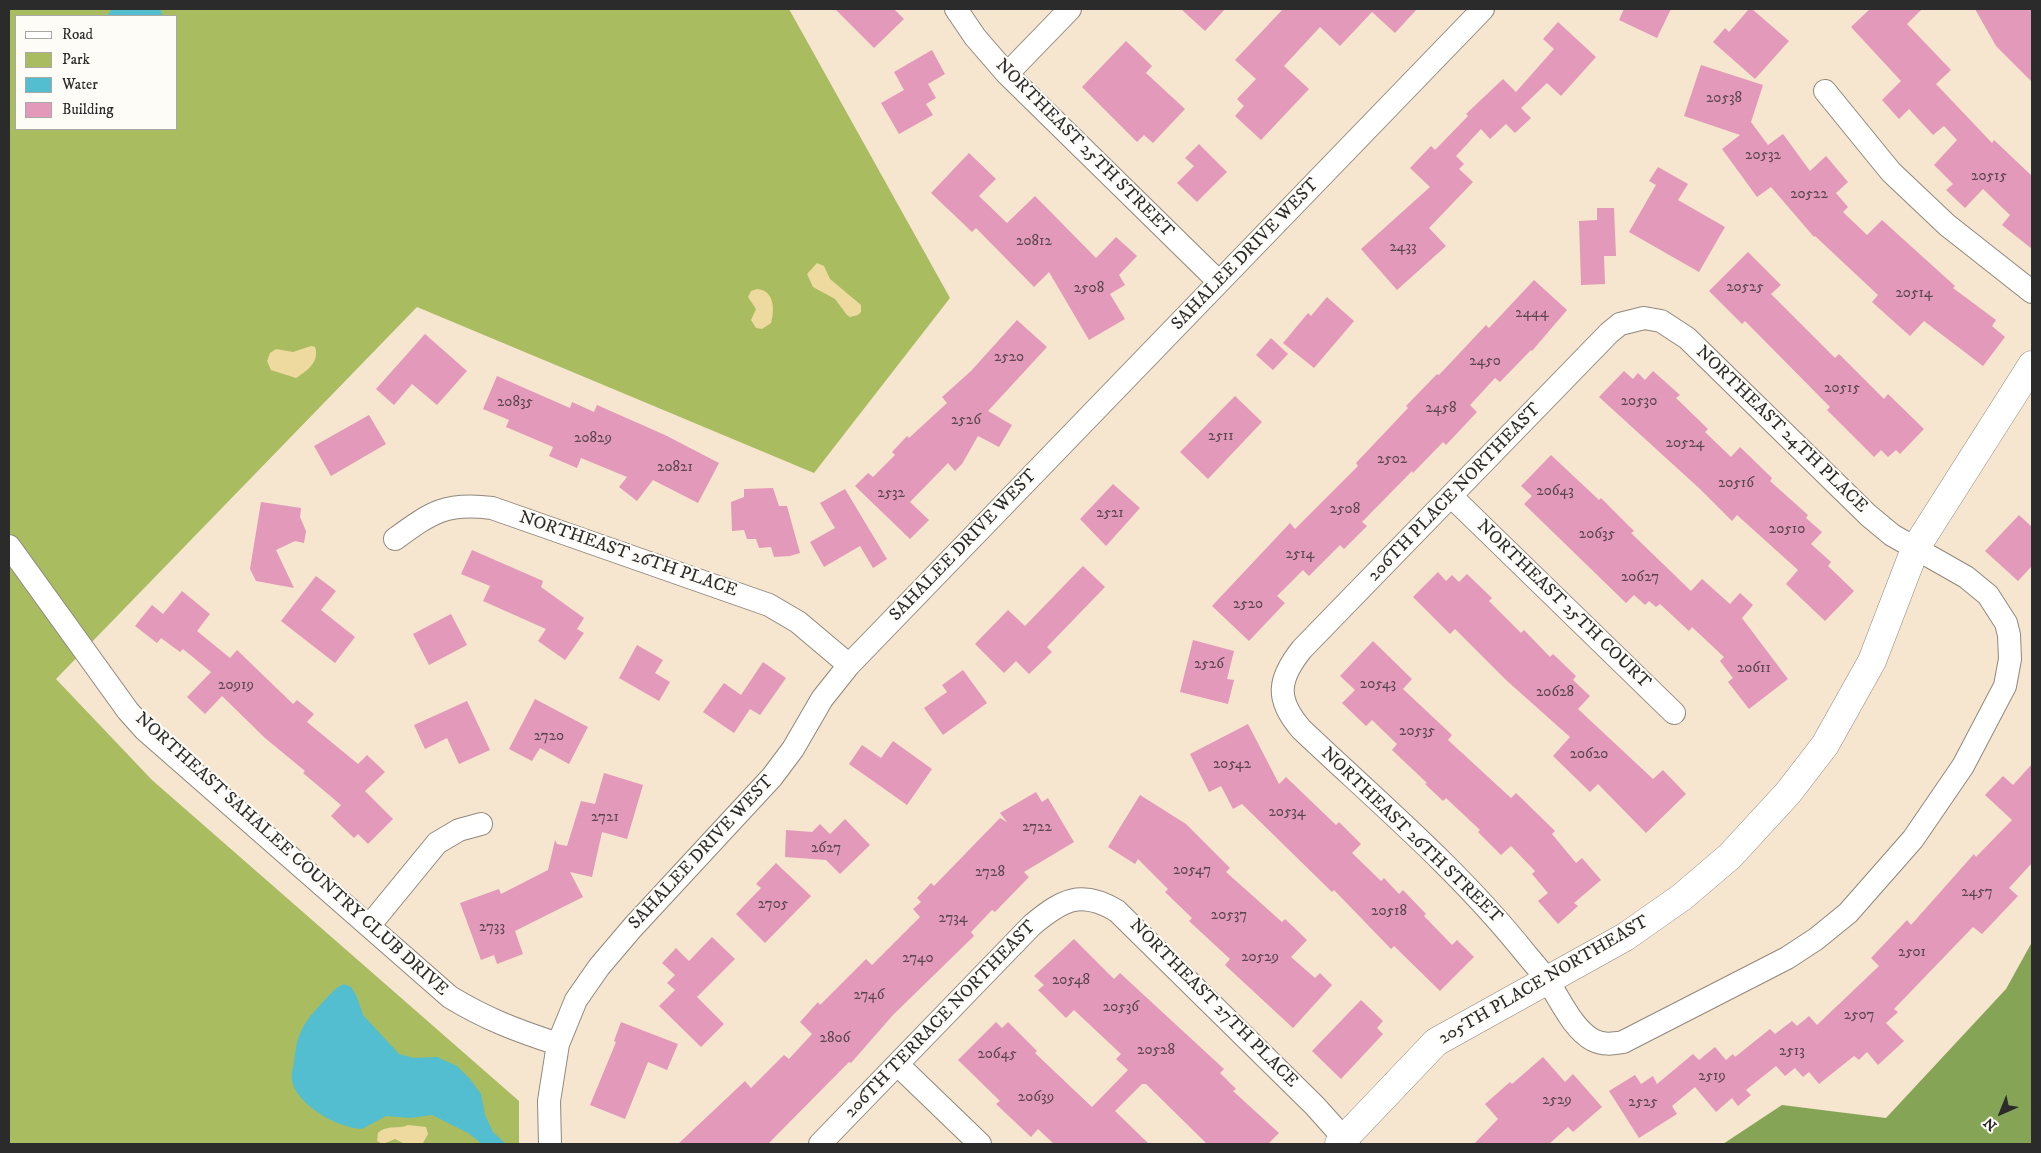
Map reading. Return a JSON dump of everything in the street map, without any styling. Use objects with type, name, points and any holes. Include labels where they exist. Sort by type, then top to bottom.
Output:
[{"type":"street","name":"NORTHEAST 25TH STREET","points":[[956,9],[974,37],[1007,74],[1219,282]]},
{"type":"street","points":[[1007,74],[1070,9]]},
{"type":"street","name":"SAHALEE DRIVE WEST","points":[[550,1144],[549,1101],[558,1044],[576,1000],[599,967],[633,927],[772,776],[793,749],[822,699],[849,665],[1483,9]]},
{"type":"street","points":[[1825,91],[1891,172],[1947,225],[2032,292]]},
{"type":"street","name":"206TH PLACE NORTHEAST","points":[[1282,687],[1286,674],[1302,649],[1452,497],[1609,333],[1620,324],[1644,318]]},
{"type":"street","name":"NORTHEAST 24TH PLACE","points":[[1548,981],[1573,1020],[1585,1034],[1602,1043],[1623,1042],[1787,958],[1816,939],[1848,913],[1913,839],[1963,766],[2005,686],[2010,659],[2006,623],[1988,595],[1966,577],[1892,535],[1687,338],[1661,322],[1644,318]]},
{"type":"street","name":"205TH PLACE NORTHEAST","points":[[1344,1142],[1436,1042],[1625,938],[1682,897],[1730,856],[1788,793],[1826,744],[1872,662],[1915,549],[2032,365]]},
{"type":"street","name":"NORTHEAST 25TH COURT","points":[[1452,497],[1674,712]]},
{"type":"street","name":"NORTHEAST 26TH PLACE","points":[[395,538],[422,518],[444,509],[466,505],[492,508],[769,606],[798,622],[849,665]]},
{"type":"street","name":"NORTHEAST SAHALEE COUNTRY CLUB DRIVE","points":[[9,546],[128,711],[145,730],[450,997],[481,1016],[506,1027],[558,1044]]},
{"type":"street","name":"NORTHEAST 26TH STREET","points":[[1282,687],[1288,715],[1300,729],[1467,886],[1548,981]]},
{"type":"street","points":[[369,926],[437,842],[459,830],[481,824]]},
{"type":"street","name":"NORTHEAST 27TH PLACE","points":[[1066,902],[1082,899],[1101,901],[1117,911],[1316,1106],[1344,1142]]},
{"type":"street","name":"206TH TERRACE NORTHEAST","points":[[820,1144],[898,1066],[1032,925],[1050,911],[1066,902]]},
{"type":"street","points":[[898,1066],[980,1144]]},
{"type":"green space","points":[[9,9],[789,9],[950,298],[814,473],[417,307],[56,679],[152,780],[519,1101],[519,1144],[9,1144]]},
{"type":"green space","points":[[2032,942],[2032,1144],[1723,1144],[1782,1105],[1886,1118],[2006,989]]},
{"type":"sand","points":[[817,263],[824,266],[830,279],[861,305],[861,312],[858,315],[850,317],[835,299],[813,287],[807,274]]},
{"type":"sand","points":[[757,289],[767,293],[773,306],[771,323],[762,329],[756,328],[751,320],[756,309],[748,297],[751,291]]},
{"type":"sand","points":[[311,346],[315,347],[316,352],[314,362],[312,366],[296,378],[271,370],[267,361],[270,353],[276,349],[293,352]]},
{"type":"sand","points":[[408,1125],[426,1127],[428,1134],[423,1143],[405,1144],[395,1139],[383,1144],[377,1141],[378,1133],[382,1130]]},
{"type":"water","points":[[112,9],[161,9],[162,15],[108,15]]},
{"type":"water","points":[[344,984],[351,987],[357,997],[363,1015],[399,1054],[414,1058],[437,1057],[457,1066],[481,1094],[485,1115],[493,1132],[506,1144],[482,1144],[468,1133],[432,1115],[411,1118],[386,1116],[362,1129],[342,1125],[310,1107],[302,1099],[292,1081],[299,1037],[305,1024],[315,1011],[334,990]]},
{"type":"building","points":[[835,9],[894,9],[904,19],[874,48]]},
{"type":"building","points":[[1181,9],[1225,9],[1205,31]]},
{"type":"building","points":[[1283,9],[1417,9],[1395,33],[1372,12],[1340,46],[1320,27],[1284,66],[1309,89],[1261,140],[1235,116],[1244,106],[1237,99],[1256,79],[1235,60]]},
{"type":"building","points":[[1624,9],[1671,9],[1657,38],[1619,20]]},
{"type":"building","points":[[1749,9],[1752,9],[1789,41],[1755,79],[1713,42],[1725,28],[1729,32]]},
{"type":"building","points":[[1870,9],[1922,9],[1907,24],[1951,70],[1936,84],[1992,143],[1994,140],[2032,176],[2032,249],[2002,225],[2010,215],[1983,189],[1965,208],[1946,190],[1953,184],[1934,165],[1957,140],[1944,126],[1933,135],[1909,109],[1899,119],[1882,100],[1901,81],[1851,27]]},
{"type":"building","points":[[1975,9],[2032,9],[2032,82],[1996,46]]},
{"type":"building","points":[[1558,22],[1596,57],[1561,96],[1547,83],[1521,108],[1531,118],[1515,133],[1506,124],[1490,139],[1481,129],[1456,156],[1464,164],[1459,169],[1473,182],[1429,228],[1446,246],[1397,290],[1361,249],[1430,187],[1410,168],[1431,146],[1435,150],[1468,116],[1466,114],[1503,79],[1516,92],[1554,49],[1543,39]]},
{"type":"building","points":[[1126,41],[1152,66],[1146,73],[1185,109],[1153,143],[1144,135],[1137,142],[1082,87]]},
{"type":"building","points":[[932,50],[945,74],[928,84],[936,98],[926,104],[933,115],[899,134],[881,103],[904,90],[894,72]]},
{"type":"building","points":[[1701,65],[1763,85],[1751,122],[1768,145],[1783,134],[1810,171],[1826,156],[1848,182],[1836,193],[1848,207],[1843,212],[1867,235],[1882,220],[1955,286],[1953,288],[1996,320],[1992,326],[2005,337],[1983,366],[1924,321],[1910,336],[1872,302],[1878,295],[1814,237],[1771,187],[1757,197],[1722,149],[1740,135],[1684,116]]},
{"type":"building","points":[[1199,144],[1227,172],[1197,202],[1177,183],[1194,166],[1185,158]]},
{"type":"building","points":[[969,153],[996,179],[979,196],[1007,223],[1035,196],[1096,258],[1116,237],[1137,256],[1119,275],[1125,285],[1110,294],[1125,319],[1089,340],[1049,272],[1034,287],[976,228],[972,232],[931,193]]},
{"type":"building","points":[[1658,167],[1688,184],[1678,200],[1725,227],[1699,272],[1629,232],[1656,185],[1649,181]]},
{"type":"building","points":[[1597,208],[1614,208],[1616,256],[1604,256],[1605,284],[1581,285],[1579,221],[1597,220]]},
{"type":"building","points":[[1748,252],[1781,285],[1771,294],[1835,358],[1839,354],[1884,399],[1888,394],[1924,429],[1900,454],[1896,450],[1888,457],[1881,450],[1874,457],[1827,410],[1830,407],[1745,321],[1742,324],[1709,291]]},
{"type":"building","points":[[1534,280],[1567,310],[1532,351],[1500,382],[1495,378],[1470,405],[1477,412],[1446,445],[1443,442],[1362,522],[1367,526],[1344,549],[1340,545],[1309,576],[1303,570],[1277,596],[1285,603],[1249,641],[1212,606],[1290,523],[1295,529],[1358,466],[1356,463],[1408,408],[1406,406],[1437,374],[1439,375],[1486,325],[1489,328]]},
{"type":"building","points":[[1327,297],[1354,321],[1314,368],[1283,343],[1308,313],[1311,316]]},
{"type":"building","points":[[1017,320],[1047,347],[988,411],[1012,425],[999,447],[978,436],[962,464],[955,471],[948,463],[910,502],[929,520],[910,539],[855,486],[868,473],[873,477],[895,455],[892,452],[907,436],[909,438],[947,403],[942,397],[971,371]]},
{"type":"building","points":[[425,334],[467,371],[437,405],[412,384],[394,405],[376,389]]},
{"type":"building","points":[[1271,338],[1288,354],[1273,370],[1256,355]]},
{"type":"building","points":[[1624,371],[1633,379],[1638,373],[1645,380],[1653,371],[1680,395],[1676,398],[1708,429],[1705,432],[1731,457],[1740,447],[1772,478],[1770,481],[1808,515],[1806,518],[1822,532],[1811,544],[1831,562],[1828,566],[1854,591],[1825,621],[1786,584],[1798,570],[1737,515],[1732,521],[1700,489],[1599,397]]},
{"type":"building","points":[[497,376],[570,408],[572,402],[594,412],[597,405],[665,435],[719,463],[698,503],[653,480],[637,501],[619,487],[627,477],[581,458],[577,468],[549,456],[553,447],[506,427],[509,420],[483,409]]},
{"type":"building","points":[[1235,396],[1262,422],[1208,479],[1180,452]]},
{"type":"building","points":[[369,415],[386,444],[331,476],[314,446]]},
{"type":"building","points":[[1551,455],[1599,500],[1601,498],[1634,531],[1631,533],[1691,591],[1702,579],[1730,604],[1740,593],[1753,605],[1742,618],[1788,679],[1749,709],[1728,682],[1733,678],[1720,661],[1724,657],[1692,627],[1689,631],[1660,604],[1656,607],[1649,601],[1645,605],[1634,595],[1626,603],[1524,504],[1532,496],[1521,486]]},
{"type":"building","points":[[1113,484],[1140,508],[1106,546],[1080,519]]},
{"type":"building","points":[[773,488],[779,506],[787,506],[800,553],[774,557],[771,547],[759,548],[756,539],[747,539],[744,530],[732,531],[731,502],[744,497],[744,489]]},
{"type":"building","points":[[845,489],[887,559],[873,568],[860,546],[824,567],[810,542],[835,528],[820,503]]},
{"type":"building","points":[[261,502],[301,508],[300,517],[306,531],[304,543],[295,541],[276,550],[294,588],[256,581],[250,569]]},
{"type":"building","points":[[2019,515],[2032,527],[2032,566],[2018,581],[1985,551]]},
{"type":"building","points":[[472,550],[543,581],[541,587],[584,618],[577,629],[584,633],[565,660],[538,641],[546,629],[483,601],[490,586],[461,574]]},
{"type":"building","points":[[1083,566],[1105,587],[1047,647],[1052,652],[1029,674],[1016,661],[1004,673],[975,644],[1008,610],[1025,626]]},
{"type":"building","points":[[1438,572],[1446,581],[1452,575],[1459,582],[1467,574],[1492,598],[1489,601],[1521,633],[1524,630],[1550,657],[1553,654],[1576,676],[1573,680],[1590,696],[1578,709],[1653,779],[1663,770],[1686,794],[1646,833],[1598,784],[1590,792],[1553,756],[1570,737],[1506,680],[1455,629],[1450,634],[1413,597]]},
{"type":"building","points":[[316,576],[336,591],[321,610],[355,637],[335,663],[281,621]]},
{"type":"building","points":[[182,591],[210,614],[197,631],[230,658],[237,650],[293,704],[297,700],[314,714],[307,722],[358,764],[367,755],[385,772],[365,791],[393,819],[368,844],[358,834],[354,838],[331,816],[341,805],[303,773],[305,771],[265,738],[222,696],[205,714],[187,697],[211,672],[183,649],[180,652],[161,638],[157,643],[135,626],[152,605],[163,614]]},
{"type":"building","points":[[451,614],[467,645],[429,665],[413,634]]},
{"type":"building","points":[[1193,640],[1234,651],[1227,679],[1234,680],[1228,704],[1180,692]]},
{"type":"building","points":[[1373,641],[1412,679],[1403,689],[1452,735],[1448,740],[1511,798],[1516,793],[1555,831],[1552,834],[1576,863],[1582,858],[1601,880],[1574,903],[1578,906],[1558,924],[1538,901],[1548,893],[1532,874],[1535,871],[1511,846],[1501,855],[1478,832],[1480,830],[1446,798],[1443,801],[1392,750],[1397,744],[1372,720],[1366,726],[1342,703],[1355,690],[1340,676]]},
{"type":"building","points":[[637,645],[663,660],[655,673],[670,682],[659,701],[619,678]]},
{"type":"building","points":[[763,662],[786,678],[760,715],[750,709],[734,733],[703,712],[724,683],[741,695]]},
{"type":"building","points":[[963,670],[987,703],[943,735],[924,708],[947,692],[942,685]]},
{"type":"building","points":[[535,699],[588,727],[569,764],[540,748],[532,761],[509,749]]},
{"type":"building","points":[[467,701],[490,750],[459,764],[447,738],[425,749],[414,725]]},
{"type":"building","points":[[1248,724],[1279,784],[1286,777],[1336,825],[1339,822],[1361,844],[1352,853],[1381,881],[1384,878],[1399,894],[1403,890],[1426,914],[1424,916],[1452,945],[1457,940],[1474,957],[1440,991],[1394,946],[1391,949],[1334,890],[1332,892],[1242,804],[1233,809],[1221,786],[1209,792],[1190,754]]},
{"type":"building","points":[[893,741],[932,769],[907,805],[849,764],[862,745],[881,758]]},
{"type":"building","points":[[2032,764],[2032,863],[2009,888],[2018,896],[1982,934],[1973,927],[1894,1009],[1898,1012],[1886,1023],[1904,1041],[1878,1065],[1867,1052],[1859,1060],[1854,1056],[1819,1084],[1809,1072],[1803,1077],[1795,1068],[1785,1076],[1776,1066],[1746,1090],[1751,1095],[1738,1106],[1732,1098],[1716,1112],[1695,1087],[1672,1106],[1677,1114],[1639,1138],[1609,1091],[1635,1075],[1641,1084],[1653,1076],[1657,1084],[1693,1054],[1699,1060],[1715,1047],[1726,1060],[1733,1054],[1735,1057],[1770,1029],[1775,1034],[1792,1021],[1797,1026],[1809,1016],[1817,1025],[1879,966],[1871,958],[1907,920],[1911,925],[1974,854],[1976,857],[2012,820],[1985,795],[2003,776],[2013,785]]},
{"type":"building","points":[[604,773],[643,785],[627,839],[602,832],[592,877],[570,872],[583,897],[515,931],[523,954],[497,964],[494,955],[481,960],[460,903],[499,889],[501,894],[548,870],[555,840],[557,844],[567,846],[581,801],[595,804]]},
{"type":"building","points":[[1036,792],[1042,802],[1048,798],[1074,842],[1024,872],[1029,877],[995,912],[992,910],[971,932],[974,936],[893,1015],[851,1063],[849,1062],[768,1144],[678,1144],[745,1081],[751,1088],[784,1055],[789,1059],[812,1034],[800,1022],[818,1002],[820,1005],[866,959],[872,965],[920,917],[913,909],[921,902],[917,898],[931,883],[934,886],[1000,818],[1007,822],[1000,813]]},
{"type":"building","points":[[1140,795],[1186,824],[1230,868],[1226,872],[1282,922],[1285,919],[1307,940],[1291,957],[1315,978],[1320,973],[1332,985],[1293,1028],[1225,965],[1230,959],[1189,921],[1192,918],[1165,892],[1168,889],[1138,859],[1135,864],[1108,847]]},
{"type":"building","points":[[845,819],[870,845],[840,874],[826,860],[785,857],[786,830],[812,832],[820,824],[830,834]]},
{"type":"building","points":[[776,863],[811,896],[765,943],[736,914],[761,888],[756,884]]},
{"type":"building","points":[[712,937],[735,959],[697,997],[724,1024],[701,1047],[659,1006],[675,990],[667,983],[675,975],[662,963],[676,948],[689,961]]},
{"type":"building","points":[[1074,939],[1114,979],[1120,973],[1224,1069],[1220,1073],[1236,1089],[1233,1091],[1279,1133],[1268,1144],[1207,1144],[1146,1084],[1142,1084],[1115,1111],[1149,1144],[1054,1144],[1038,1129],[1031,1137],[996,1104],[1000,1101],[958,1060],[996,1022],[1002,1028],[1008,1022],[1037,1051],[1035,1053],[1092,1107],[1128,1070],[1116,1059],[1121,1054],[1074,1010],[1066,1018],[1038,990],[1044,985],[1034,976]]},
{"type":"building","points":[[1361,1000],[1383,1021],[1377,1028],[1383,1034],[1341,1079],[1312,1051]]},
{"type":"building","points":[[621,1022],[678,1044],[667,1070],[648,1062],[625,1119],[590,1105],[616,1042],[614,1041]]},
{"type":"building","points":[[1543,1057],[1565,1082],[1573,1074],[1602,1107],[1573,1132],[1568,1127],[1549,1144],[1474,1144],[1498,1119],[1485,1104]]}]
